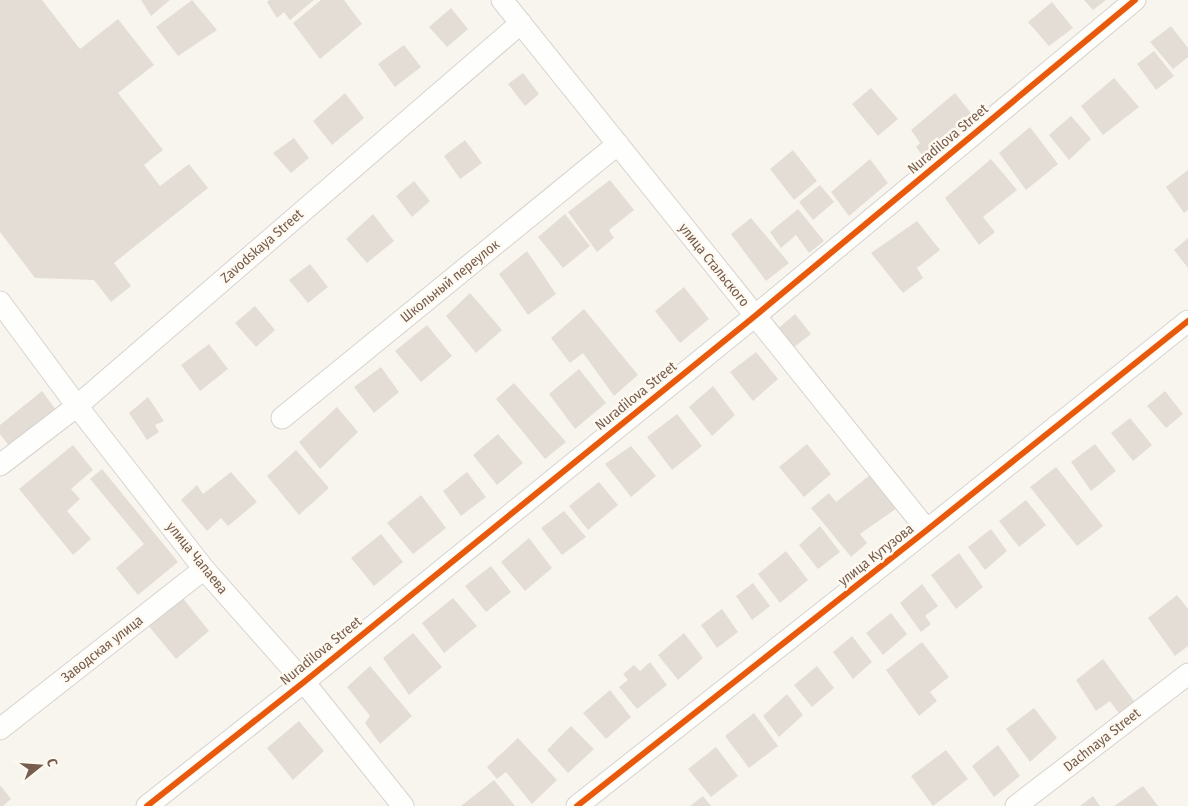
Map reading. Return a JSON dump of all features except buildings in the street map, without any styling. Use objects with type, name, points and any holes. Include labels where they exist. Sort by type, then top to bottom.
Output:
[{"type":"street","name":"улица Стальского","points":[[502,0],[927,530]]},
{"type":"street","name":"Nuradilova Street","points":[[148,806],[304,682],[755,316],[1135,0]]},
{"type":"street","name":"Zavodskaya Street","points":[[0,465],[77,406],[521,24]]},
{"type":"street","name":"Школьный переулок","points":[[282,418],[618,144]]},
{"type":"street","name":"улица Чапаева","points":[[0,302],[77,406],[204,569],[304,682],[403,806]]},
{"type":"street","name":"улица Кутузова","points":[[577,806],[1188,321]]},
{"type":"street","name":"Заводская улица","points":[[0,730],[204,569]]},
{"type":"street","name":"Dachnaya Street","points":[[1016,806],[1188,674]]},
{"type":"cycle path","points":[[147,806],[304,682],[755,316],[1135,0]]},
{"type":"cycle path","points":[[577,806],[1188,321]]}]
